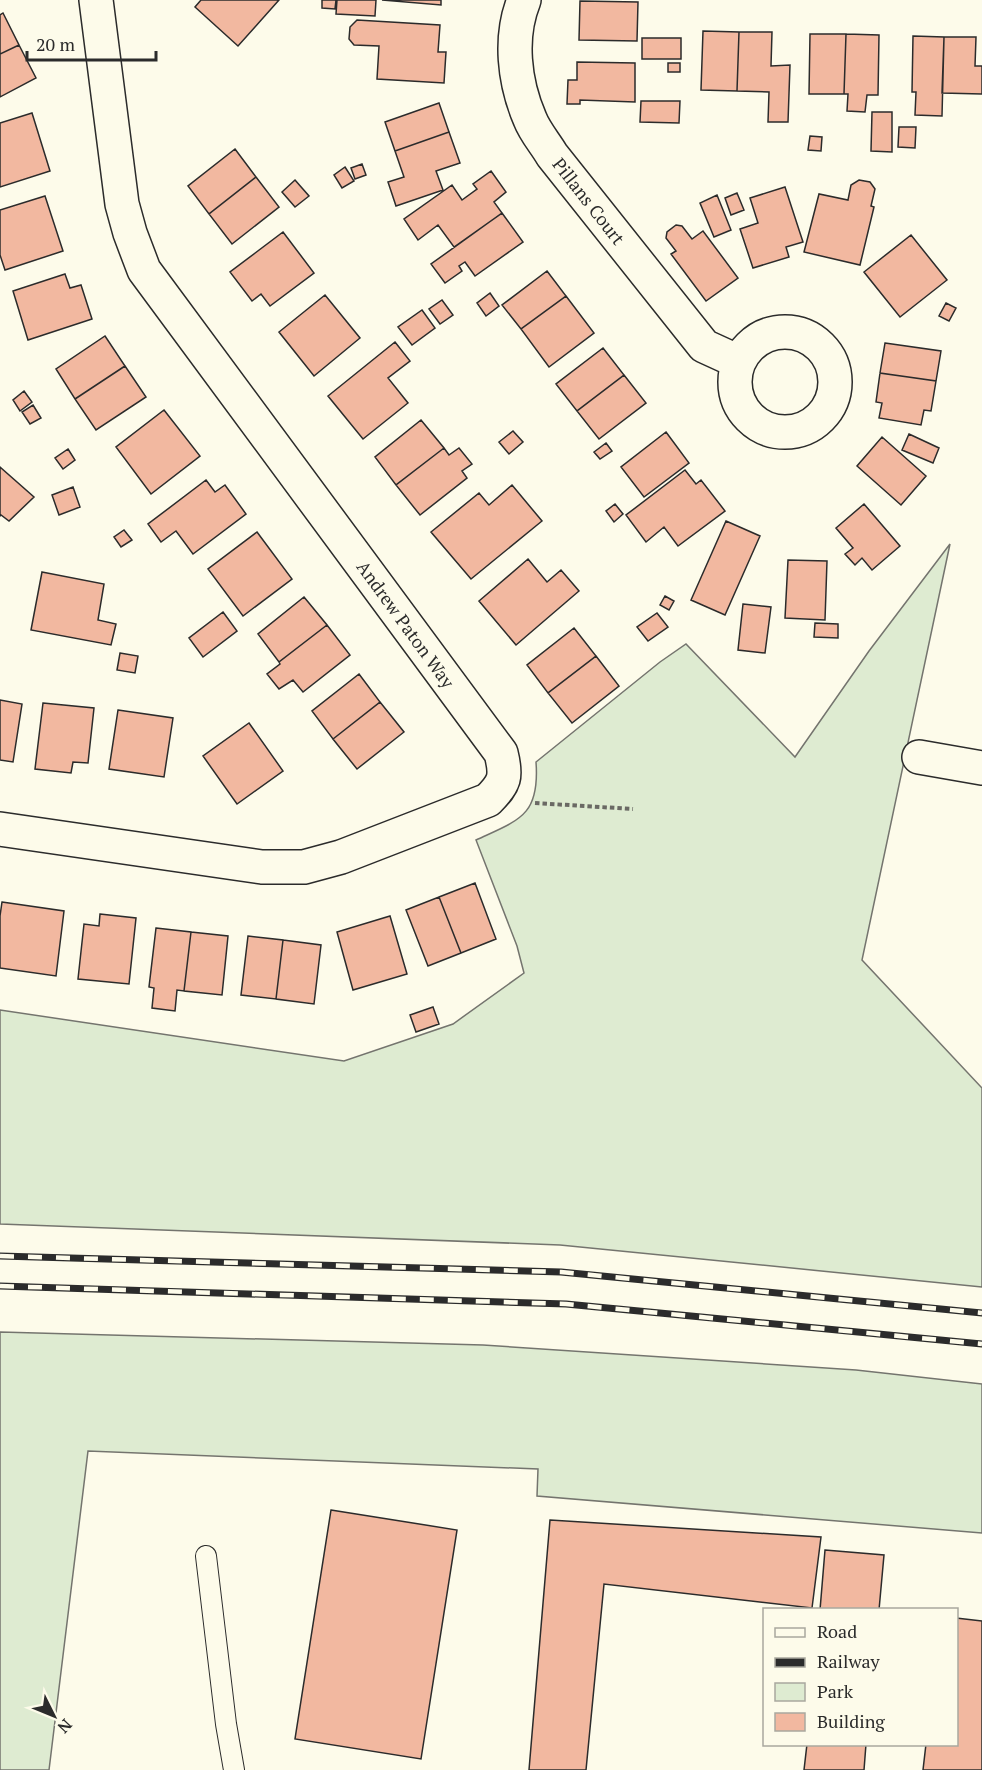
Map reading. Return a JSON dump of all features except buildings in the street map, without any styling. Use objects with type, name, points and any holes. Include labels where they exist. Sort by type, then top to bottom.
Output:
[{"type":"street","name":"Andrew Paton Way","points":[[96,0],[122,204],[144,270],[501,753],[506,771],[500,788],[488,800]]},
{"type":"street","name":"Pillans Court","points":[[524,0],[519,12],[514,51],[521,93],[530,121],[552,155],[704,346],[739,362]]},
{"type":"street","points":[[919,757],[982,768]]},
{"type":"street","points":[[0,829],[262,867],[304,867],[341,857],[488,800]]},
{"type":"lane","points":[[206,1556],[226,1724],[234,1770]]},
{"type":"path","points":[[488,800],[633,809]]},
{"type":"green space","points":[[950,544],[862,960],[982,1088],[982,1287],[560,1245],[0,1224],[0,1010],[344,1061],[453,1024],[524,973],[517,946],[476,840],[504,827],[524,814],[534,794],[536,762],[660,662],[686,644],[795,757],[869,651]]},
{"type":"green space","points":[[0,1332],[483,1345],[856,1370],[982,1384],[982,1533],[537,1496],[538,1469],[88,1451],[49,1770],[0,1770]]},
{"type":"railway","points":[[0,1256],[561,1272],[982,1313]]},
{"type":"railway","points":[[0,1286],[566,1304],[982,1344]]}]
